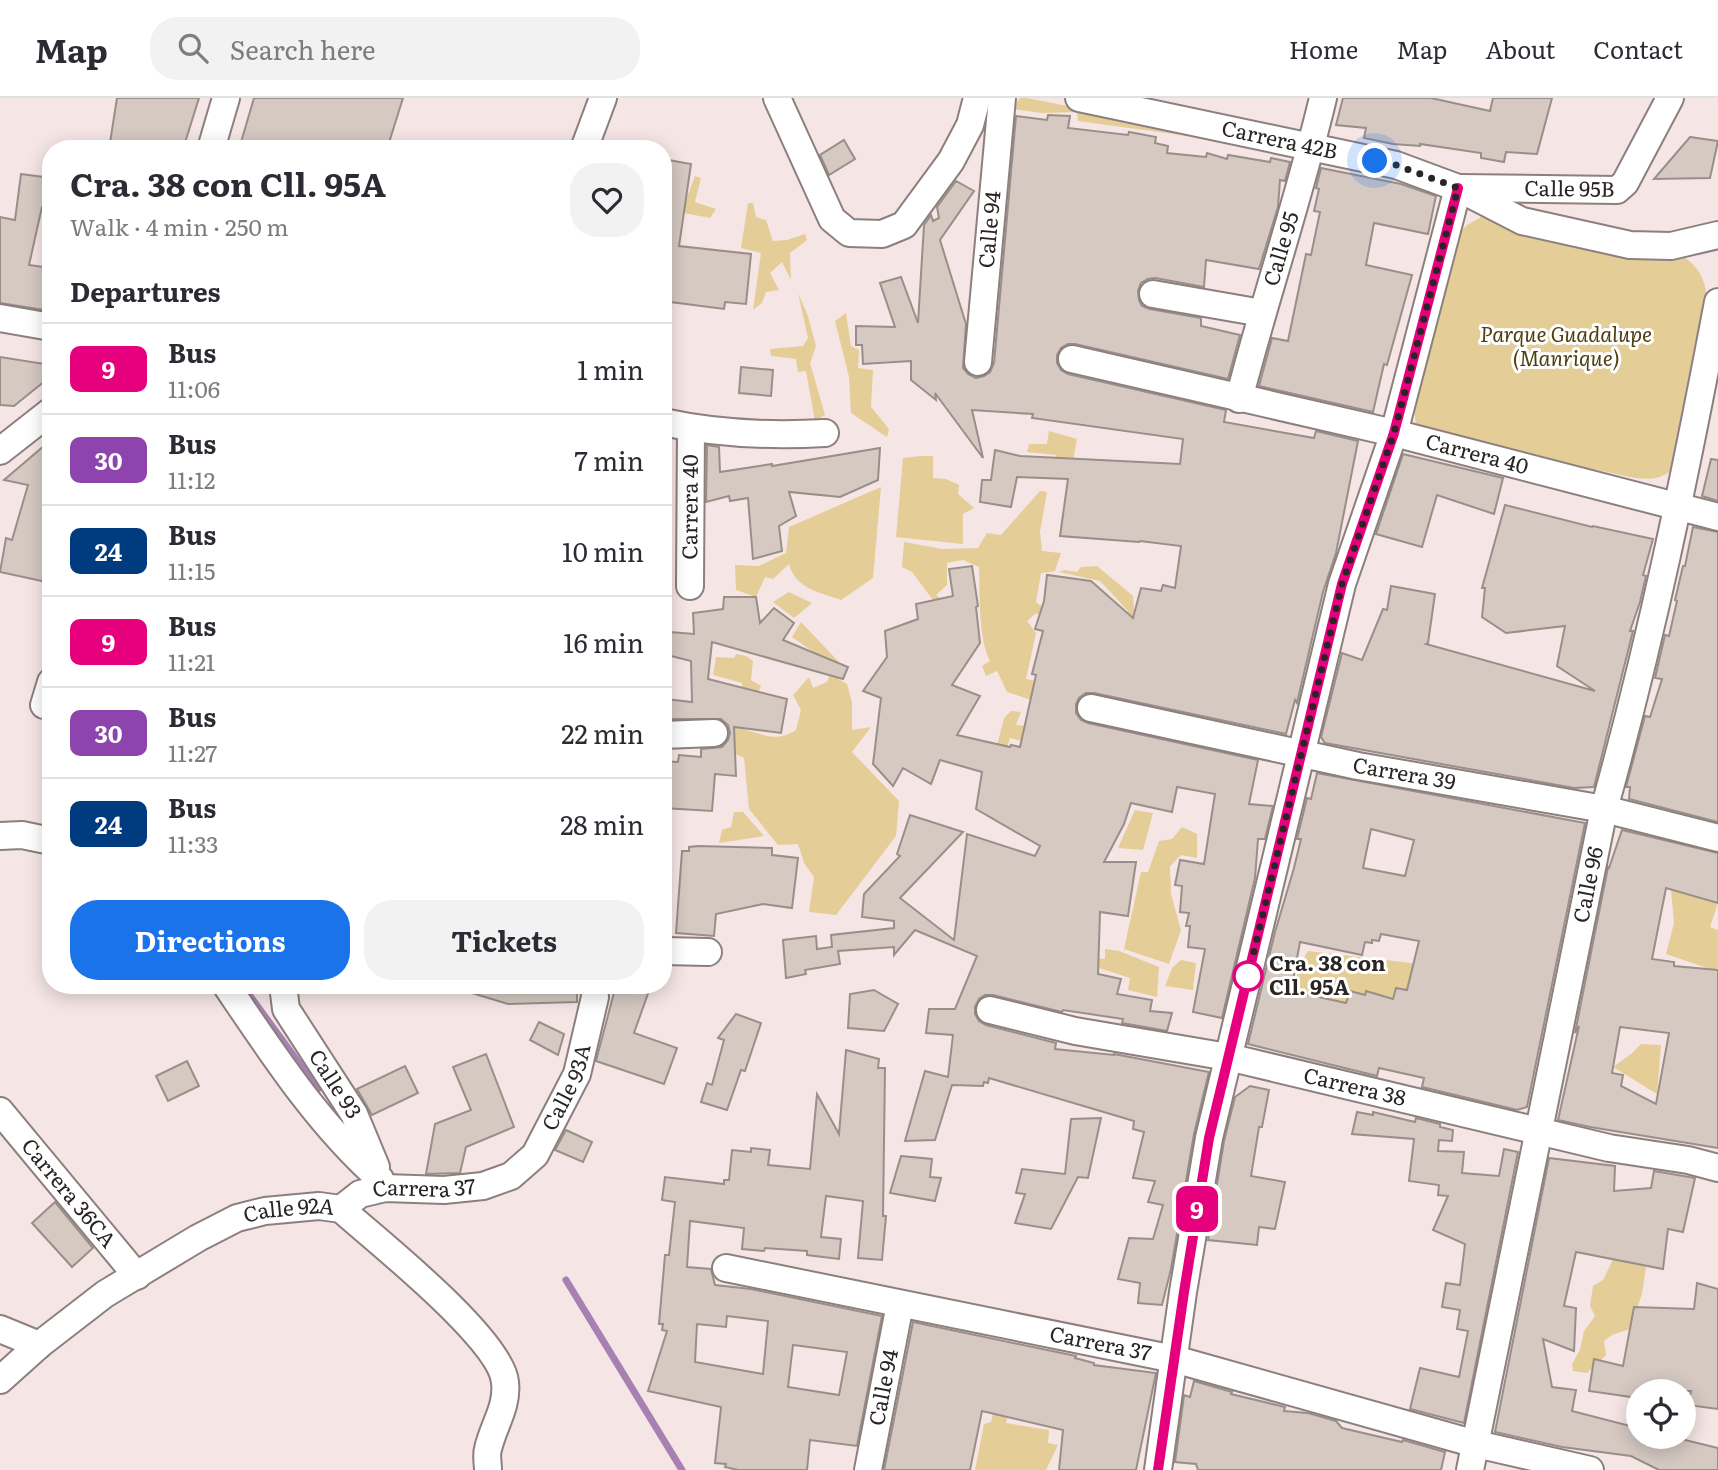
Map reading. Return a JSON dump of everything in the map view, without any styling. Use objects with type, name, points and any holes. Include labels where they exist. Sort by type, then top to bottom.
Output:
[{"type":"street","points":[[214,140],[226,98]]},
{"type":"street","points":[[587,140],[603,98]]},
{"type":"street","points":[[777,98],[832,219],[849,233],[882,234],[904,225],[951,161],[970,125],[977,98]]},
{"type":"street","name":"Calle 94","points":[[978,362],[1002,98]]},
{"type":"street","name":"Carrera 42B","points":[[1079,98],[1396,165],[1458,188],[1521,221],[1630,244],[1671,246],[1718,235]]},
{"type":"street","name":"Calle 95","points":[[1239,399],[1323,98]]},
{"type":"street","name":"Calle 95B","points":[[1458,188],[1617,190],[1625,183],[1670,98]]},
{"type":"street","points":[[1158,1470],[1209,1138],[1342,584],[1394,433],[1458,188]]},
{"type":"street","points":[[1153,294],[1262,313]]},
{"type":"street","name":"Calle 96","points":[[1470,1470],[1604,809],[1632,712],[1679,507],[1718,302]]},
{"type":"street","points":[[0,318],[42,325]]},
{"type":"street","name":"Carrera 40","points":[[1072,359],[1394,433],[1718,517]]},
{"type":"street","points":[[0,451],[42,418]]},
{"type":"street","name":"Carrera 40","points":[[672,424],[778,436],[825,433]]},
{"type":"street","name":"Carrera 40","points":[[690,586],[691,428]]},
{"type":"street","name":"Carrera 39","points":[[1091,708],[1300,753],[1604,809],[1718,838]]},
{"type":"street","points":[[672,735],[714,733]]},
{"type":"street","points":[[0,836],[22,835],[42,839]]},
{"type":"street","points":[[672,951],[708,952]]},
{"type":"street","points":[[232,994],[287,1074],[362,1163],[383,1183]]},
{"type":"street","name":"Calle 93","points":[[285,994],[286,1009],[354,1114],[383,1183]]},
{"type":"street","name":"Calle 93A","points":[[511,1176],[535,1154],[577,1074],[595,994]]},
{"type":"street","name":"Carrera 38","points":[[990,1010],[1076,1031],[1228,1057],[1609,1148],[1688,1160],[1718,1168]]},
{"type":"street","name":"Carrera 36CA","points":[[0,1111],[137,1276]]},
{"type":"street","name":"Carrera 37","points":[[341,1209],[360,1194],[383,1183],[444,1190],[483,1186],[511,1176]]},
{"type":"street","name":"Calle 92A","points":[[0,1380],[105,1294],[198,1238],[237,1218],[265,1211],[319,1206],[341,1209],[456,1311],[496,1357],[505,1380],[504,1406],[487,1450],[488,1470]]},
{"type":"street","name":"Carrera 37","points":[[726,1268],[1174,1359],[1476,1444],[1590,1470]]},
{"type":"street","name":"Calle 94","points":[[868,1470],[900,1304]]},
{"type":"street","points":[[0,1329],[40,1345]]},
{"type":"green space","points":[[1020,98],[1283,149],[1078,121],[1077,112],[1042,113],[1012,109]]},
{"type":"green space","points":[[695,176],[701,178],[695,202],[716,209],[710,218],[672,211],[672,196],[686,200]]},
{"type":"green space","points":[[748,203],[753,203],[756,217],[766,220],[773,241],[805,234],[807,240],[790,253],[791,280],[782,262],[770,273],[779,290],[766,292],[762,303],[753,310],[761,253],[741,248]]},
{"type":"green space","name":"Parque Guadalupe (Manrique)","points":[[1483,216],[1499,216],[1680,254],[1694,265],[1702,276],[1708,307],[1674,469],[1656,478],[1635,478],[1427,434],[1416,425],[1413,400],[1453,239],[1467,225]]},
{"type":"green space","points":[[798,293],[816,346],[810,363],[825,415],[815,421],[806,371],[798,372],[796,359],[771,356],[770,349],[803,346],[808,338]]},
{"type":"green space","points":[[846,313],[851,346],[859,350],[858,368],[873,370],[871,407],[889,429],[887,437],[851,413],[849,377],[835,321]]},
{"type":"green space","points":[[1049,431],[1077,439],[1072,466],[1056,462],[1056,455],[1027,452],[1029,444],[1047,444]]},
{"type":"green space","points":[[933,456],[933,478],[946,479],[959,485],[958,494],[974,508],[963,514],[963,544],[896,537],[903,458]]},
{"type":"green space","points":[[881,487],[873,578],[841,600],[803,584],[792,572],[789,564],[773,579],[765,577],[756,597],[736,590],[735,565],[759,566],[786,553],[789,527]]},
{"type":"green space","points":[[1040,491],[1047,492],[1040,532],[1042,551],[1061,553],[1055,571],[1041,573],[1036,602],[1045,609],[1027,621],[1036,633],[1026,679],[1045,683],[1060,709],[1007,692],[997,671],[986,676],[982,666],[990,661],[983,640],[979,567],[963,560],[947,563],[947,585],[936,595],[946,603],[936,604],[912,572],[902,567],[904,542],[942,549],[978,548],[987,533],[1001,535]]},
{"type":"green space","points":[[1097,566],[1133,596],[1134,609],[1168,617],[1129,624],[1128,611],[1100,581],[1059,572],[1077,572],[1081,567]]},
{"type":"green space","points":[[789,592],[812,603],[794,618],[773,602]]},
{"type":"green space","points":[[801,622],[838,661],[838,679],[847,684],[852,702],[852,730],[871,727],[852,752],[899,801],[896,836],[836,915],[809,912],[814,877],[804,863],[798,844],[778,845],[749,809],[744,758],[719,745],[720,738],[734,737],[734,727],[773,737],[796,730],[801,710],[793,695],[809,677],[813,688],[827,682],[833,666],[792,637]]},
{"type":"green space","points":[[736,654],[753,661],[751,680],[761,686],[757,696],[743,692],[742,683],[713,675],[716,657],[734,658]]},
{"type":"green space","points":[[1011,711],[1021,712],[1016,725],[1034,727],[1044,746],[1010,738],[999,774],[990,773],[1004,718]]},
{"type":"green space","points":[[1135,810],[1153,813],[1143,850],[1118,848]]},
{"type":"green space","points":[[734,812],[743,812],[764,836],[719,843],[722,830],[731,827]]},
{"type":"green space","points":[[1182,827],[1197,834],[1197,858],[1181,855],[1170,866],[1171,894],[1181,930],[1169,964],[1124,949],[1141,872],[1148,872],[1159,841],[1172,839]]},
{"type":"green space","points":[[1671,889],[1718,903],[1710,927],[1718,930],[1718,968],[1713,970],[1666,954],[1674,923]]},
{"type":"green space","points":[[1105,949],[1119,951],[1159,967],[1157,997],[1128,990],[1130,978],[1080,962],[1089,958],[1105,959]]},
{"type":"green space","points":[[1308,951],[1428,965],[1412,991],[1398,987],[1394,1004],[1346,1003],[1295,993],[1298,968]]},
{"type":"green space","points":[[1181,960],[1196,963],[1193,990],[1165,986],[1172,968]]},
{"type":"green space","points":[[1641,1044],[1661,1045],[1657,1094],[1613,1067]]},
{"type":"green space","points":[[1624,1237],[1647,1261],[1642,1294],[1630,1329],[1604,1341],[1606,1355],[1587,1373],[1573,1371],[1572,1364],[1580,1350],[1584,1331],[1595,1316],[1590,1306],[1593,1286],[1603,1280]]},
{"type":"green space","points":[[1001,1376],[1014,1381],[1006,1423],[1049,1430],[1048,1443],[1058,1445],[1046,1470],[975,1470],[984,1424],[991,1422]]},
{"type":"building","points":[[117,98],[199,98],[186,140],[110,140]]},
{"type":"building","points":[[254,98],[403,98],[390,140],[242,140]]},
{"type":"building","points":[[1343,98],[1431,98],[1490,111],[1493,98],[1552,98],[1537,154],[1506,152],[1504,162],[1481,158],[1481,153],[1420,144],[1393,144],[1364,138],[1366,128],[1336,125]]},
{"type":"building","points":[[1048,115],[1070,116],[1068,128],[1128,135],[1129,132],[1156,137],[1155,143],[1168,146],[1167,153],[1206,157],[1207,153],[1227,159],[1228,155],[1270,162],[1271,158],[1290,162],[1285,181],[1280,180],[1278,207],[1259,269],[1206,260],[1204,287],[1155,278],[1141,283],[1138,291],[1142,306],[1201,318],[1201,326],[1240,335],[1228,379],[1075,344],[1061,348],[1057,355],[1061,370],[1068,374],[1226,410],[1224,422],[1314,438],[1316,431],[1358,441],[1336,553],[1323,592],[1297,703],[1295,700],[1286,734],[1094,693],[1086,693],[1076,704],[1076,713],[1081,720],[1088,723],[1258,760],[1249,804],[1273,806],[1265,839],[1258,839],[1255,878],[1222,1018],[1193,1012],[1205,949],[1188,947],[1190,926],[1186,926],[1189,913],[1180,912],[1182,886],[1175,885],[1180,860],[1204,864],[1215,794],[1177,787],[1172,812],[1131,803],[1124,824],[1104,862],[1136,862],[1128,916],[1100,912],[1098,974],[1121,979],[1117,994],[1152,1000],[1150,1011],[1172,1013],[1167,1031],[1122,1023],[1123,1019],[1063,1010],[1062,1012],[993,995],[985,995],[979,999],[975,1007],[979,1021],[986,1025],[1056,1043],[1055,1049],[1114,1054],[1209,1072],[1194,1134],[1171,1269],[1162,1305],[1138,1303],[1140,1283],[1118,1279],[1129,1238],[1153,1239],[1163,1205],[1148,1202],[1155,1181],[1133,1178],[1144,1132],[1133,1129],[1134,1121],[989,1078],[988,1083],[984,1082],[983,1086],[952,1085],[935,1140],[905,1141],[925,1071],[948,1077],[953,1035],[926,1033],[929,1009],[955,1009],[977,956],[915,930],[894,955],[894,947],[838,951],[840,964],[805,970],[806,974],[786,978],[783,940],[816,936],[817,949],[832,947],[831,935],[894,928],[894,921],[862,917],[864,894],[900,856],[897,854],[910,815],[963,832],[900,898],[954,940],[967,834],[1035,856],[1040,846],[976,809],[982,772],[940,760],[931,784],[903,768],[893,786],[873,764],[881,698],[863,691],[887,657],[885,631],[918,619],[916,604],[953,596],[949,569],[972,566],[980,643],[952,685],[980,696],[957,735],[1020,747],[1036,675],[1032,674],[1043,631],[1035,629],[1044,601],[1047,575],[1091,581],[1133,618],[1141,588],[1161,591],[1163,585],[1175,588],[1181,546],[1060,536],[1068,479],[1017,477],[1011,507],[980,502],[982,480],[991,480],[995,450],[1020,456],[1180,464],[1183,439],[1032,418],[1033,414],[972,410],[983,458],[935,393],[936,400],[911,380],[911,361],[863,364],[862,345],[856,345],[856,326],[895,327],[880,283],[901,277],[918,323],[924,225],[931,215],[933,221],[939,218],[937,207],[956,181],[974,191],[940,240],[966,324],[963,368],[976,378],[990,372],[994,363],[1016,116],[1047,120]]},
{"type":"building","points":[[1690,137],[1718,141],[1710,178],[1654,179]]},
{"type":"building","points":[[844,140],[855,159],[829,175],[820,155]]},
{"type":"building","points":[[672,161],[691,164],[679,246],[751,254],[746,304],[725,302],[724,309],[672,302]]},
{"type":"building","points":[[1321,168],[1401,184],[1436,196],[1428,234],[1374,223],[1366,265],[1412,275],[1387,365],[1384,364],[1373,412],[1259,386],[1272,338],[1288,341],[1306,254],[1311,255],[1320,212],[1314,211]]},
{"type":"building","points":[[21,174],[42,177],[42,207],[29,265],[42,267],[42,310],[0,303],[0,217],[15,220]]},
{"type":"building","points":[[0,357],[42,364],[42,383],[14,406],[0,405]]},
{"type":"building","points":[[741,367],[773,370],[771,396],[739,393]]},
{"type":"building","points":[[707,445],[719,447],[720,472],[880,448],[878,480],[840,497],[789,492],[796,516],[779,526],[782,551],[753,559],[748,498],[730,501],[729,496],[706,502]]},
{"type":"building","points":[[42,448],[42,581],[0,572],[6,538],[12,540],[28,485],[4,480]]},
{"type":"building","points":[[1403,454],[1503,478],[1494,514],[1437,495],[1422,547],[1376,534]]},
{"type":"building","points":[[1711,459],[1718,460],[1718,501],[1702,496]]},
{"type":"building","points":[[1505,505],[1653,539],[1594,787],[1574,788],[1325,743],[1321,737],[1342,653],[1362,660],[1383,609],[1387,610],[1391,586],[1435,594],[1426,644],[1595,691],[1557,666],[1565,626],[1506,633],[1482,617],[1485,588],[1482,588]]},
{"type":"building","points":[[1693,527],[1718,532],[1718,822],[1629,799],[1630,787],[1626,787],[1645,716],[1650,717],[1662,679],[1655,678],[1665,635],[1669,636]]},
{"type":"building","points":[[724,597],[756,597],[760,623],[774,608],[794,623],[783,640],[848,667],[843,679],[712,642],[708,679],[787,699],[781,733],[734,727],[736,776],[715,774],[712,811],[672,809],[672,762],[678,762],[679,755],[701,757],[701,749],[722,747],[730,733],[728,725],[721,719],[672,719],[672,700],[692,702],[691,661],[672,656],[672,632],[694,634],[693,613],[723,609]]},
{"type":"building","points":[[1317,773],[1585,823],[1527,1107],[1517,1110],[1422,1087],[1424,1078],[1379,1068],[1377,1076],[1248,1044],[1301,839],[1297,839],[1307,798],[1311,799]],"holes":[[[1371,829],[1414,840],[1405,876],[1363,868]],[[1381,934],[1419,941],[1407,990],[1396,988],[1393,999],[1366,991],[1365,995],[1350,991],[1346,1003],[1291,991],[1300,942],[1362,955],[1365,942],[1379,941]]]},
{"type":"building","points":[[1622,830],[1718,853],[1718,903],[1666,888],[1652,959],[1674,962],[1674,966],[1718,970],[1718,1148],[1558,1120],[1609,868]],"holes":[[[1620,1027],[1669,1033],[1656,1104],[1621,1086],[1623,1075],[1612,1073]]]},
{"type":"building","points":[[698,846],[772,848],[772,855],[798,858],[792,908],[763,904],[716,914],[714,936],[676,933],[682,851]]},
{"type":"building","points":[[874,990],[898,1004],[884,1031],[848,1028],[850,994]]},
{"type":"building","points":[[475,994],[577,994],[577,1002],[508,1004]]},
{"type":"building","points":[[614,994],[648,994],[634,1033],[677,1048],[664,1084],[596,1061]]},
{"type":"building","points":[[736,1014],[761,1023],[745,1071],[741,1070],[727,1110],[701,1102],[707,1083],[712,1085],[724,1040],[718,1038]]},
{"type":"building","points":[[539,1022],[564,1034],[558,1055],[530,1040]]},
{"type":"building","points":[[846,1050],[879,1059],[878,1068],[885,1068],[883,1216],[886,1216],[882,1260],[858,1258],[863,1201],[826,1196],[821,1237],[841,1239],[839,1259],[807,1255],[807,1251],[742,1249],[744,1228],[690,1221],[687,1267],[711,1269],[715,1285],[751,1289],[882,1316],[857,1446],[810,1440],[807,1470],[738,1470],[725,1467],[726,1464],[715,1463],[721,1407],[648,1391],[667,1331],[662,1330],[663,1324],[659,1324],[665,1255],[669,1255],[675,1202],[662,1200],[665,1177],[724,1184],[724,1180],[729,1180],[732,1150],[751,1152],[751,1148],[770,1150],[768,1165],[810,1169],[817,1094],[839,1134]],"holes":[[[727,1316],[768,1321],[763,1374],[695,1362],[697,1324],[726,1327]],[[793,1345],[847,1352],[839,1395],[788,1387]]]},
{"type":"building","points":[[486,1054],[514,1127],[466,1147],[460,1173],[426,1174],[435,1124],[471,1110],[453,1067]]},
{"type":"building","points":[[187,1061],[199,1086],[168,1101],[156,1076]]},
{"type":"building","points":[[405,1066],[418,1093],[372,1115],[357,1089]]},
{"type":"building","points":[[1250,1086],[1269,1090],[1262,1127],[1259,1127],[1251,1176],[1285,1182],[1275,1229],[1259,1227],[1257,1245],[1208,1240],[1224,1141],[1235,1097]]},
{"type":"building","points":[[1357,1112],[1373,1115],[1373,1112],[1415,1122],[1416,1118],[1453,1130],[1452,1141],[1439,1140],[1438,1151],[1464,1152],[1462,1173],[1499,1176],[1504,1149],[1518,1152],[1464,1423],[1410,1409],[1420,1368],[1459,1377],[1468,1331],[1457,1329],[1460,1310],[1442,1307],[1446,1283],[1460,1285],[1465,1244],[1433,1230],[1448,1196],[1438,1195],[1439,1185],[1409,1181],[1414,1139],[1352,1134]]},
{"type":"building","points":[[1101,1118],[1088,1178],[1078,1177],[1051,1229],[1015,1223],[1025,1194],[1016,1193],[1022,1169],[1065,1174],[1071,1119]]},
{"type":"building","points":[[566,1130],[592,1142],[583,1162],[555,1150]]},
{"type":"building","points":[[901,1156],[932,1159],[930,1177],[941,1178],[935,1201],[890,1193]]},
{"type":"building","points":[[1549,1158],[1615,1166],[1614,1191],[1651,1188],[1654,1171],[1695,1178],[1683,1232],[1668,1229],[1663,1269],[1576,1252],[1564,1306],[1576,1308],[1574,1351],[1543,1339],[1552,1387],[1576,1390],[1572,1411],[1626,1425],[1626,1449],[1696,1449],[1696,1443],[1718,1448],[1718,1470],[1659,1470],[1631,1456],[1562,1447],[1495,1432]]},
{"type":"building","points":[[55,1202],[93,1248],[72,1267],[32,1223]]},
{"type":"building","points":[[1697,1283],[1718,1289],[1718,1409],[1696,1406],[1696,1379],[1626,1379],[1626,1396],[1589,1391],[1594,1359],[1623,1366],[1634,1307],[1694,1309]]},
{"type":"building","points":[[913,1322],[1076,1356],[1075,1358],[1094,1365],[1156,1373],[1136,1470],[1059,1470],[1063,1430],[982,1411],[970,1470],[884,1470]]},
{"type":"building","points":[[1194,1381],[1232,1392],[1231,1394],[1285,1407],[1284,1411],[1308,1413],[1336,1421],[1342,1428],[1402,1442],[1403,1440],[1445,1452],[1441,1470],[1198,1470],[1196,1464],[1175,1462],[1184,1395],[1190,1397]]},
{"type":"waterway","points":[[249,994],[318,1089]]},
{"type":"waterway","points":[[566,1280],[682,1470]]},
{"type":"bus line","name":"9","points":[[1158,1470],[1209,1138],[1342,584],[1394,433],[1458,188]]},
{"type":"place","name":"Cra. 38 con Cll. 95A","points":[[1248,976]]},
{"type":"route","points":[[1248,976],[1342,584],[1394,433],[1458,188],[1396,165],[1375,161]]}]
